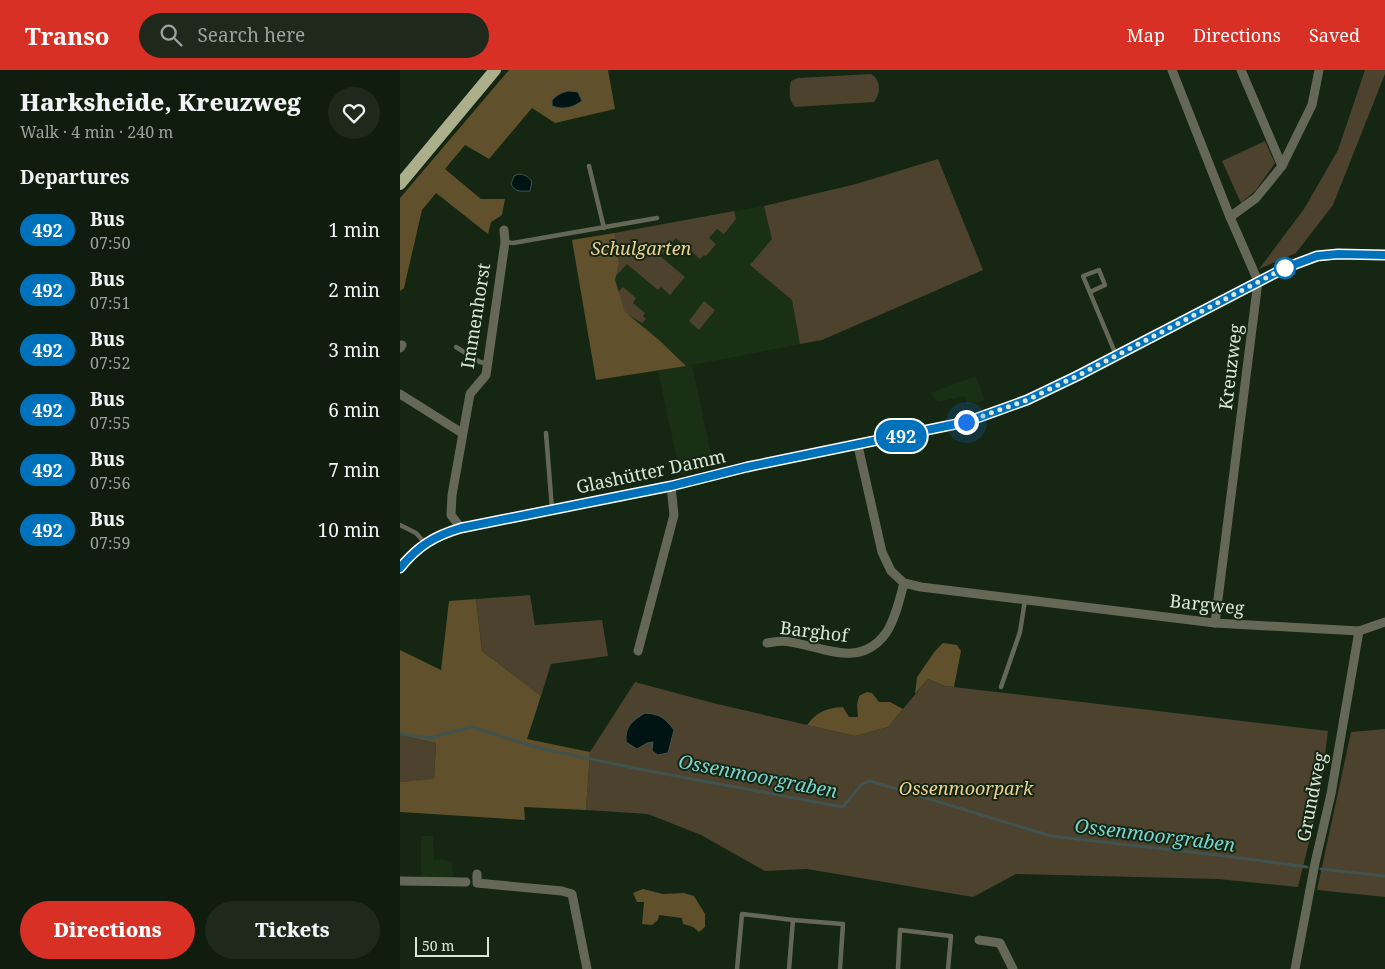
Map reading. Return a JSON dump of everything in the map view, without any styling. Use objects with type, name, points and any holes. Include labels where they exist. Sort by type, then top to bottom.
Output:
[{"type":"main road","points":[[400,184],[495,70]]},
{"type":"street","points":[[1172,70],[1230,217],[1258,281]]},
{"type":"street","points":[[1241,70],[1282,166]]},
{"type":"street","points":[[1230,217],[1256,198],[1282,166],[1312,105],[1319,70]]},
{"type":"street","name":"Immenhorst","points":[[461,528],[451,514],[452,495],[470,394],[486,375],[505,242],[504,230]]},
{"type":"street","name":"Glashütter Damm","points":[[400,568],[411,554],[445,532],[671,486],[747,467],[858,446],[966,422],[1027,400],[1117,356],[1285,268],[1317,256],[1338,254],[1385,255]]},
{"type":"street","name":"Kreuzweg","points":[[1215,623],[1258,281]]},
{"type":"street","points":[[400,394],[462,433]]},
{"type":"street","points":[[858,446],[882,552],[892,571],[904,583]]},
{"type":"street","points":[[638,651],[674,515],[671,486]]},
{"type":"street","name":"Bargweg","points":[[904,583],[921,587],[1215,623],[1359,631],[1385,622]]},
{"type":"street","name":"Barghof","points":[[767,643],[788,641],[846,654],[860,652],[876,643],[886,632],[904,583]]},
{"type":"street","name":"Grundweg","points":[[1294,969],[1314,863],[1330,794],[1359,631]]},
{"type":"street","points":[[478,874],[477,883],[562,891],[572,894],[587,969]]},
{"type":"street","points":[[400,881],[466,882]]},
{"type":"street","points":[[979,940],[1000,943],[1013,969]]},
{"type":"lane","points":[[589,166],[604,228]]},
{"type":"lane","points":[[505,242],[513,243],[658,218]]},
{"type":"lane","points":[[1090,292],[1106,285],[1099,270],[1083,276],[1117,356]]},
{"type":"lane","points":[[456,347],[480,362],[488,364]]},
{"type":"lane","points":[[546,433],[552,510]]},
{"type":"lane","points":[[400,525],[416,533],[426,543]]},
{"type":"lane","points":[[1001,687],[1020,632],[1025,600]]},
{"type":"lane","points":[[737,969],[742,914],[844,924],[840,969]]},
{"type":"lane","points":[[789,969],[793,920]]},
{"type":"lane","points":[[898,969],[900,930],[951,936],[948,969]]},
{"type":"shaded area","points":[[509,70],[608,70],[615,109],[555,123],[532,108],[489,159],[465,145],[445,169],[481,199],[505,199],[502,215],[491,222],[488,234],[436,193],[422,210],[404,288],[400,291],[400,198]]},
{"type":"shaded area","points":[[569,91],[578,92],[582,101],[568,108],[552,106],[554,98]]},
{"type":"shaded area","points":[[938,159],[983,270],[822,340],[692,365],[714,467],[680,474],[658,371],[596,380],[572,240],[764,206],[856,184]]},
{"type":"shaded area","points":[[519,174],[527,176],[532,182],[530,191],[514,189],[511,184],[514,176]]},
{"type":"shaded area","points":[[615,233],[619,264],[615,280],[625,312],[659,340],[686,366],[596,380],[572,240]]},
{"type":"shaded area","points":[[976,376],[985,400],[967,405],[965,396],[938,402],[930,393]]},
{"type":"shaded area","points":[[476,599],[482,651],[541,696],[527,739],[590,752],[586,810],[524,807],[525,820],[400,812],[400,782],[434,779],[436,743],[400,735],[400,650],[441,670],[449,601]]},
{"type":"shaded area","points":[[943,643],[957,645],[961,651],[954,687],[945,686],[928,679],[915,694],[917,677]]},
{"type":"shaded area","points":[[867,692],[872,693],[879,702],[890,702],[903,709],[888,727],[855,736],[807,725],[818,714],[843,707],[849,717],[858,717],[857,705],[859,696]]},
{"type":"shaded area","points":[[645,713],[662,717],[674,730],[668,753],[658,755],[652,751],[653,742],[637,749],[626,742],[630,724]]},
{"type":"shaded area","points":[[421,836],[433,836],[434,860],[452,862],[454,879],[421,877]]},
{"type":"shaded area","points":[[643,889],[663,894],[684,893],[694,896],[705,914],[705,927],[699,932],[693,927],[683,924],[682,918],[659,915],[658,920],[652,925],[642,924],[644,902],[637,902],[633,893]]},
{"type":"green space","points":[[1365,70],[1385,70],[1385,74],[1333,205],[1296,253],[1259,269],[1304,209],[1338,150]]},
{"type":"green space","points":[[871,74],[877,80],[879,87],[878,95],[874,102],[795,107],[790,98],[791,81],[798,78]]},
{"type":"green space","points":[[1265,141],[1275,163],[1256,190],[1241,203],[1222,161]]},
{"type":"green space","points":[[938,159],[983,270],[822,340],[800,344],[792,300],[750,265],[772,239],[764,206],[856,184]]},
{"type":"green space","name":"Schulgarten","points":[[734,211],[736,219],[724,234],[717,229],[709,238],[716,244],[706,256],[704,255],[700,259],[676,238],[660,256],[685,277],[670,295],[661,287],[658,290],[627,264],[616,276],[619,264],[615,233]]},
{"type":"green space","points":[[623,287],[636,298],[633,303],[645,313],[643,316],[646,319],[642,323],[625,313],[618,292]]},
{"type":"green space","points":[[704,301],[715,310],[699,330],[689,321]]},
{"type":"green space","points":[[530,595],[535,625],[602,620],[608,656],[551,664],[541,696],[482,651],[476,599]]},
{"type":"green space","name":"Ossenmoorpark","points":[[928,679],[945,686],[1328,731],[1319,802],[1298,887],[1218,879],[1016,874],[973,897],[807,869],[765,871],[701,835],[648,814],[586,810],[590,752],[635,682],[713,703],[855,736],[888,727]]},
{"type":"green space","points":[[1385,729],[1385,897],[1317,890],[1351,732]]},
{"type":"green space","points":[[400,735],[436,743],[434,780],[400,782]]},
{"type":"waterway","name":"Ossenmoorgraben","points":[[400,734],[430,738],[471,727],[543,749],[843,807],[862,784],[870,781],[1051,836],[1307,867]]},
{"type":"waterway","name":"Ossenmoorgraben","points":[[1321,869],[1385,876]]},
{"type":"bus line","name":"492","points":[[400,568],[411,554],[429,540],[445,532],[671,486],[747,467],[966,422],[1027,400],[1077,376],[1285,268],[1317,256],[1338,254],[1385,255]]},
{"type":"route","points":[[966,422],[1027,400],[1077,376],[1285,268]]}]
